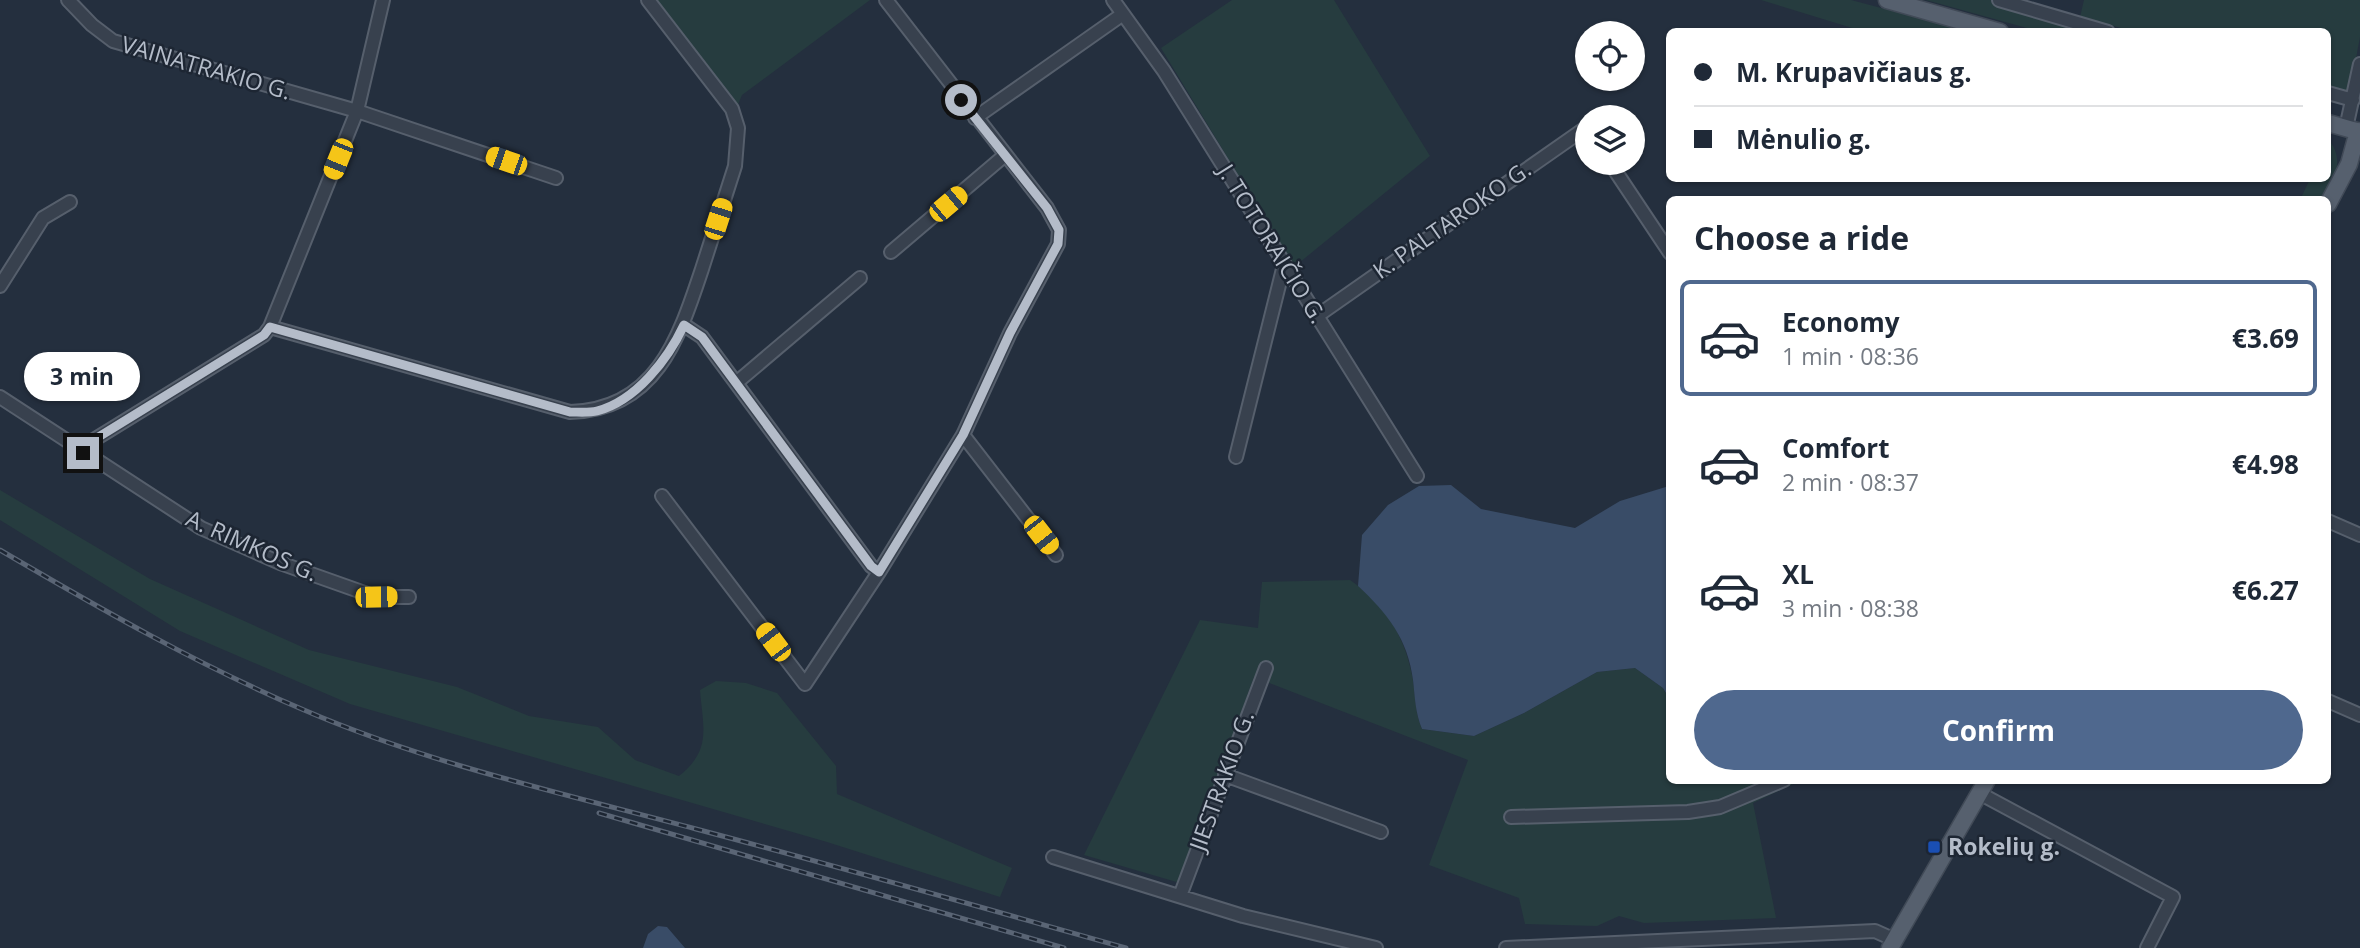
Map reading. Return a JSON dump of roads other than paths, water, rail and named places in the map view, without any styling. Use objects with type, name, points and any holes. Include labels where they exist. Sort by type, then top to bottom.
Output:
[{"type":"main road","points":[[1887,0],[1986,28]]},
{"type":"main road","points":[[2331,124],[2355,130],[2349,164],[2331,198]]},
{"type":"main road","points":[[1893,944],[1983,787]]},
{"type":"street","name":"VAINATRAKIO G.","points":[[68,0],[92,25],[113,41],[357,111],[556,178]]},
{"type":"street","points":[[83,453],[92,441],[264,335],[270,327],[357,111],[383,0]]},
{"type":"street","points":[[270,327],[570,412],[597,411],[638,387],[660,367],[684,325],[735,166],[738,128],[724,98],[648,0]]},
{"type":"street","points":[[662,496],[805,684],[879,572],[963,435],[1010,333],[1058,244],[1059,230],[1047,208],[1004,156],[886,0]]},
{"type":"street","name":"J. TOTORAIČIO G.","points":[[1114,0],[1164,71],[1417,476]]},
{"type":"street","points":[[1998,0],[2094,28]]},
{"type":"street","points":[[975,118],[1123,14]]},
{"type":"street","points":[[2355,130],[2353,100],[2360,64]]},
{"type":"street","points":[[2331,94],[2353,100]]},
{"type":"street","name":"K. PALTAROKO G.","points":[[1317,316],[1575,135]]},
{"type":"street","points":[[891,251],[1004,156]]},
{"type":"street","points":[[1618,175],[1666,247]]},
{"type":"street","points":[[0,286],[43,218],[71,202]]},
{"type":"street","points":[[1236,457],[1284,265]]},
{"type":"street","points":[[736,383],[860,278]]},
{"type":"street","points":[[684,325],[702,337],[871,566],[879,572]]},
{"type":"street","name":"A. RIMKOS G.","points":[[0,397],[201,528],[280,563],[376,597],[409,597]]},
{"type":"street","points":[[963,435],[1056,555]]},
{"type":"street","points":[[2331,522],[2360,535]]},
{"type":"street","name":"JIESTRAKIO G.","points":[[1180,896],[1266,668]]},
{"type":"street","points":[[2331,702],[2360,715]]},
{"type":"street","points":[[1225,775],[1381,832]]},
{"type":"street","points":[[1511,817],[1688,812],[1720,807],[1775,784]]},
{"type":"street","points":[[1983,787],[2173,897],[2147,948]]},
{"type":"street","points":[[1053,857],[1243,916],[1376,948]]},
{"type":"street","points":[[1506,948],[1875,931],[1893,944]]},
{"type":"water","points":[[1451,485],[1481,509],[1575,528],[1620,501],[1666,487],[1666,693],[1635,668],[1597,672],[1524,713],[1474,736],[1422,729],[1410,665],[1401,639],[1387,617],[1358,586],[1362,535],[1388,505],[1419,486]]},
{"type":"water","points":[[658,926],[667,927],[685,948],[643,948],[648,934]]},
{"type":"railway","points":[[0,550],[187,655],[265,693],[351,729],[498,777],[804,858],[1126,948]]},
{"type":"railway","points":[[599,813],[1064,948]]},
{"type":"place","name":"Rokelių g.","points":[[1934,847]]}]
